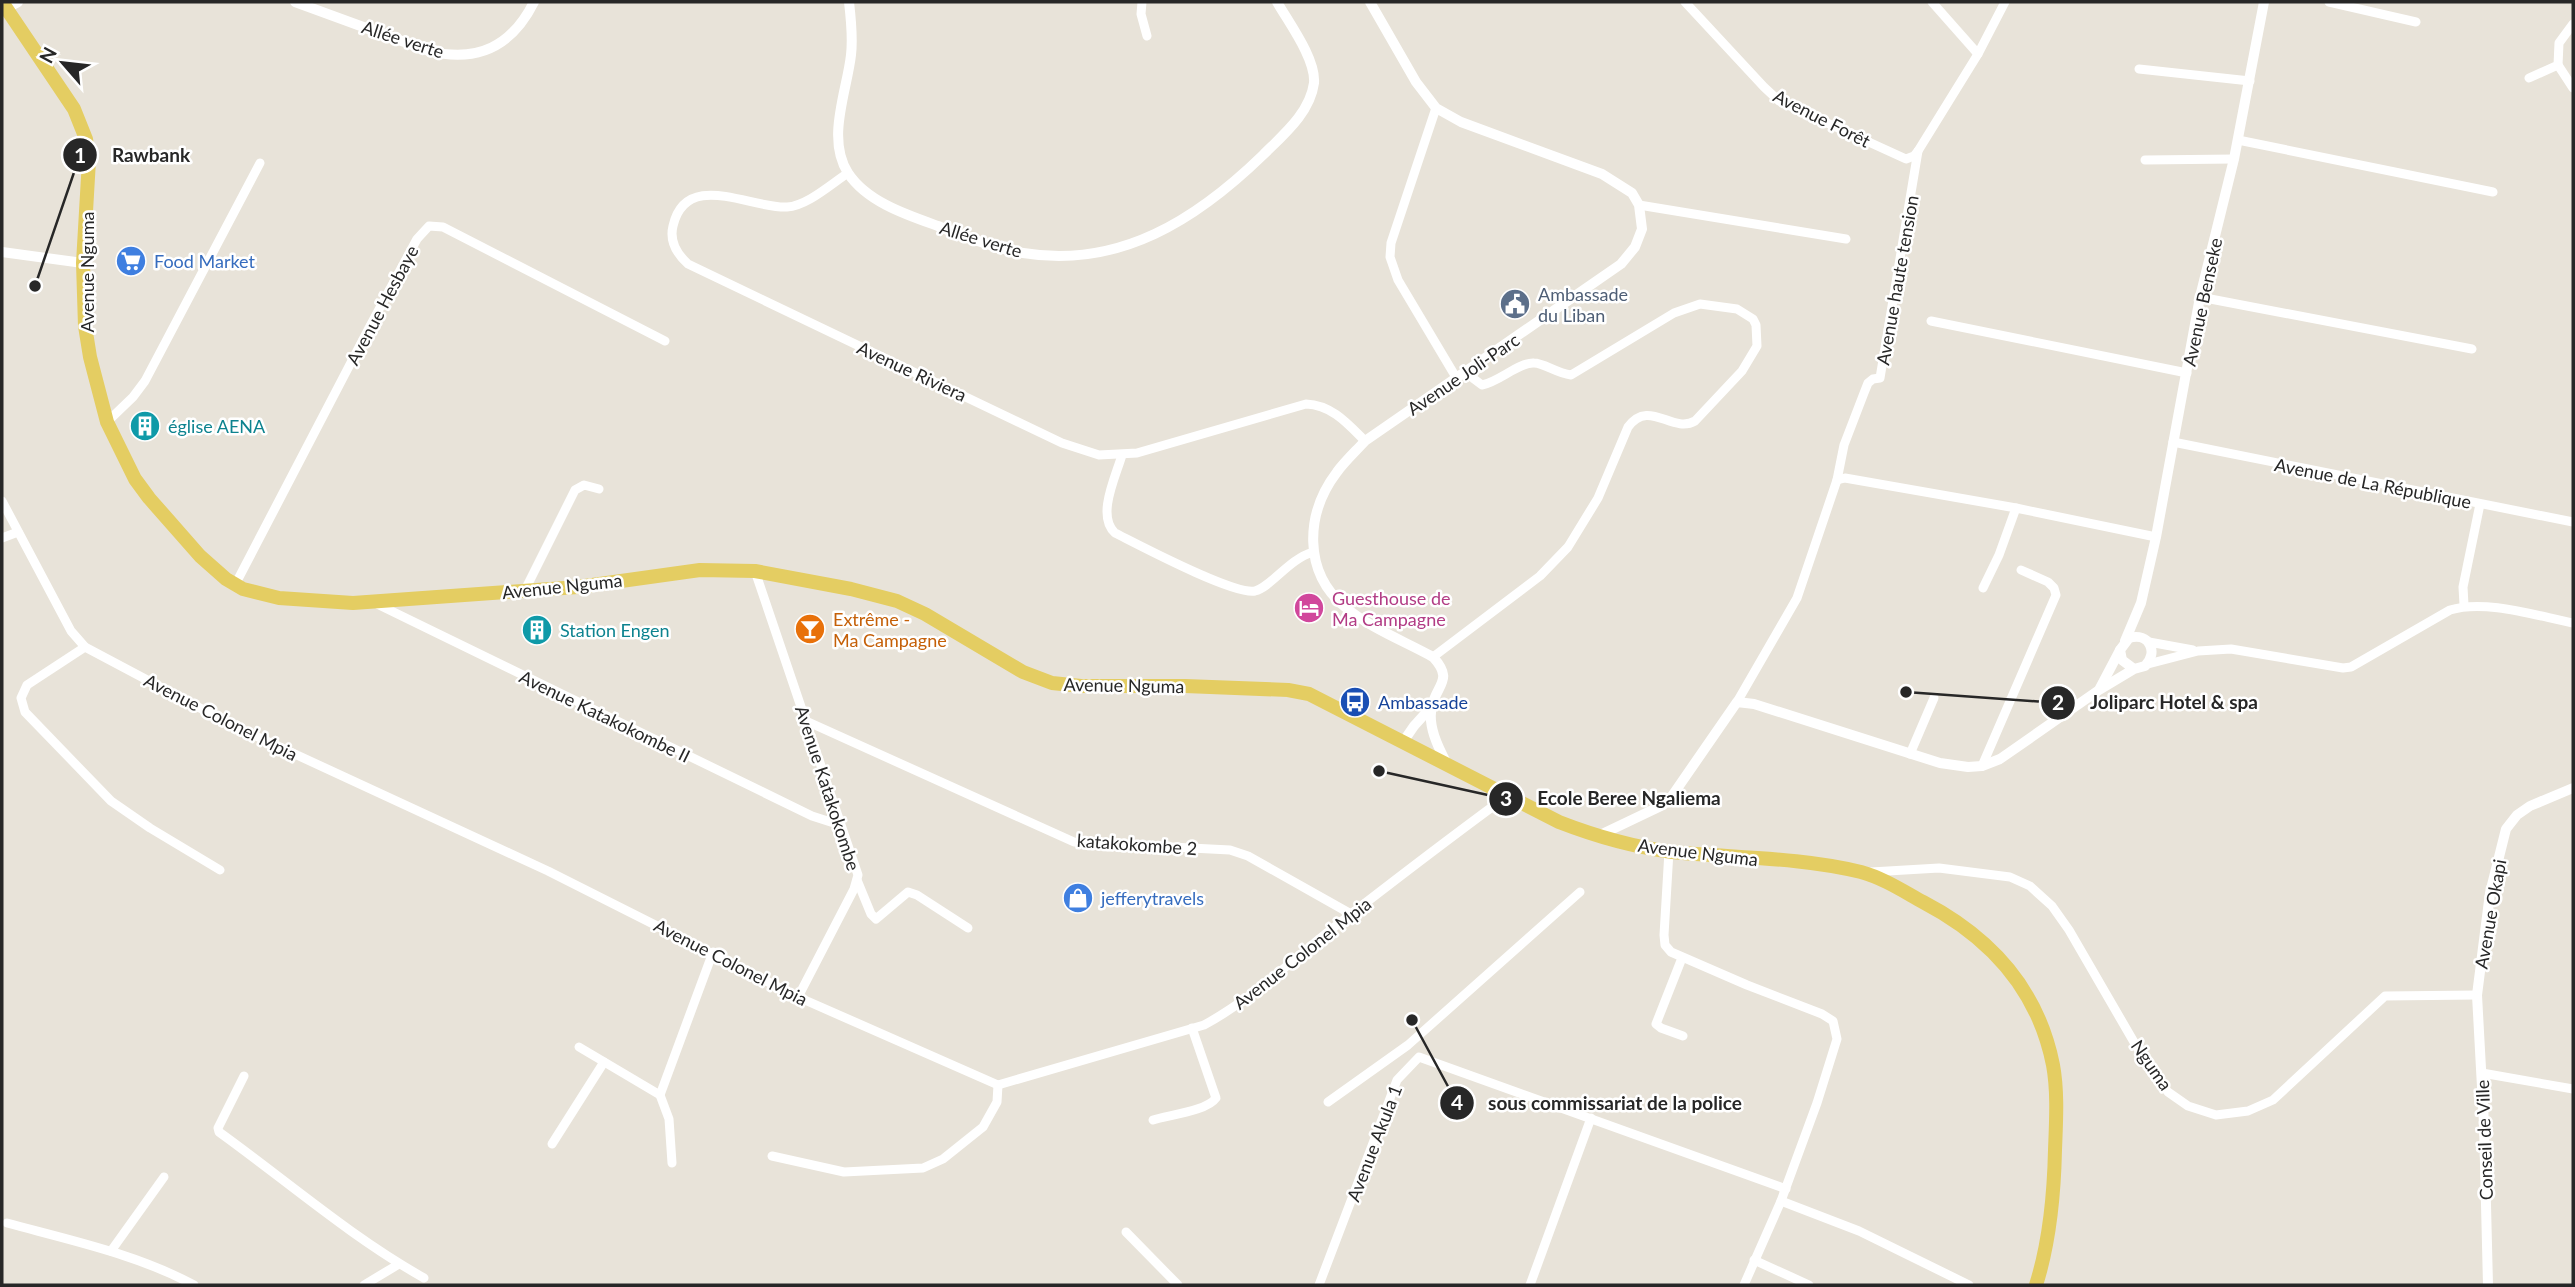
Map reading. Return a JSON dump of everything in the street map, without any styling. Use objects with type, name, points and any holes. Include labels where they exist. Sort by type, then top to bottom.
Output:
[{"type":"main road","name":"Avenue Nguma","points":[[9,4],[74,109],[86,139],[89,160],[83,263],[87,341],[107,422],[135,479],[149,498],[200,556],[235,585],[251,593],[279,598],[372,602],[578,587],[700,570],[755,571],[897,601],[925,614],[1023,672],[1052,683],[1300,691],[1319,698],[1559,822],[1598,836],[1669,851],[1806,863],[1862,873],[1890,884],[1970,930],[2003,963],[2031,1001],[2045,1034],[2053,1067],[2055,1104],[2052,1217],[2044,1261],[2036,1285]]},
{"type":"street","name":"Allée verte","points":[[295,2],[429,51],[466,55],[479,53],[502,42],[516,31],[534,2]]},
{"type":"street","points":[[848,173],[839,152],[839,132],[851,54],[849,2]]},
{"type":"street","points":[[1142,2],[1141,14],[1147,36]]},
{"type":"street","name":"Allée verte","points":[[848,173],[883,203],[1002,249],[1067,256],[1102,252],[1124,246],[1182,221],[1214,199],[1276,142],[1300,115],[1311,93],[1314,74],[1307,54],[1277,2]]},
{"type":"street","points":[[1370,2],[1416,82],[1436,108],[1461,122],[1615,180],[1632,193],[1639,205],[1846,239]]},
{"type":"street","name":"Avenue Forêt","points":[[1685,2],[1779,101],[1903,158],[1910,158],[1919,151]]},
{"type":"street","points":[[1932,2],[1978,54]]},
{"type":"street","points":[[1919,151],[1978,54],[2005,2]]},
{"type":"street","name":"Avenue Benseke","points":[[2141,603],[2156,537],[2200,297],[2238,141],[2264,2]]},
{"type":"street","points":[[2329,2],[2416,22]]},
{"type":"street","points":[[2573,24],[2559,44],[2558,65],[2573,88]]},
{"type":"street","points":[[2529,78],[2558,65]]},
{"type":"street","points":[[2139,69],[2249,81]]},
{"type":"street","points":[[1436,108],[1391,243],[1390,257],[1398,280],[1457,379]]},
{"type":"street","points":[[2238,141],[2493,192]]},
{"type":"street","name":"Avenue haute tension","points":[[1837,480],[1841,454],[1868,383],[1880,378],[1919,151]]},
{"type":"street","points":[[2145,160],[2234,159]]},
{"type":"street","points":[[107,422],[145,381],[260,163]]},
{"type":"street","name":"Avenue Riviera","points":[[848,173],[805,201],[787,207],[717,195],[695,198],[679,212],[673,224],[673,242],[688,264],[1087,453],[1137,453],[1306,404],[1327,408],[1366,441]]},
{"type":"street","name":"Avenue Joli-Parc","points":[[1433,657],[1346,608],[1330,592],[1320,575],[1312,552],[1312,531],[1326,489],[1336,473],[1366,441],[1621,264],[1640,238],[1643,220],[1639,205]]},
{"type":"street","name":"Avenue Hesbaye","points":[[235,585],[369,327],[417,239],[429,226],[443,227],[665,341]]},
{"type":"street","points":[[2,252],[83,263]]},
{"type":"street","points":[[2200,297],[2472,349]]},
{"type":"street","points":[[1404,742],[1432,706],[1444,680],[1440,666],[1433,657],[1540,576],[1568,547],[1598,498],[1631,423],[1641,416],[1649,415],[1682,424],[1695,421],[1742,371],[1757,346],[1756,325],[1753,319],[1737,309],[1700,304],[1674,313],[1571,375],[1557,373],[1535,363],[1526,364],[1494,383],[1482,385],[1469,371]]},
{"type":"street","points":[[1931,321],[2187,373]]},
{"type":"street","name":"Avenue de La République","points":[[2174,442],[2573,522]]},
{"type":"street","points":[[1122,455],[1107,509],[1107,521],[1115,533],[1214,579],[1247,591],[1261,588],[1292,562],[1312,552]]},
{"type":"street","points":[[1598,836],[1663,805],[1737,702],[1797,597],[1837,480],[1845,478],[2016,508],[2156,537]]},
{"type":"street","points":[[525,590],[575,490],[584,485],[599,489]]},
{"type":"street","name":"Avenue Colonel Mpia","points":[[2,500],[71,631],[86,647],[232,725],[548,871],[798,997],[998,1085],[1204,1026],[1238,1004],[1507,796]]},
{"type":"street","points":[[2465,605],[2463,587],[2480,504]]},
{"type":"street","points":[[1983,588],[1999,555],[2016,508]]},
{"type":"street","points":[[2,538],[18,532]]},
{"type":"street","points":[[1982,766],[2056,595],[2048,582],[2021,570]]},
{"type":"street","name":"Avenue Katakokombe","points":[[755,571],[840,825],[858,869],[857,880],[798,997]]},
{"type":"street","name":"Avenue Katakokombe II","points":[[372,602],[811,816],[840,825]]},
{"type":"street","points":[[2141,603],[2146,639],[2153,649],[2148,664]]},
{"type":"street","points":[[2099,690],[2123,646],[2141,603]]},
{"type":"street","points":[[1737,702],[1754,704],[1910,754],[1954,765],[1982,766],[2009,754],[2099,690],[2134,669],[2198,651],[2245,650],[2343,668],[2351,667],[2450,610],[2465,605],[2573,623]]},
{"type":"street","points":[[2134,669],[2122,660],[2123,646],[2133,636],[2198,651]]},
{"type":"street","points":[[86,647],[27,685],[21,698],[25,712],[105,795],[150,828],[220,870]]},
{"type":"street","points":[[1910,754],[1934,698]]},
{"type":"street","points":[[1432,706],[1435,737],[1447,764]]},
{"type":"street","name":"katakokombe 2","points":[[806,721],[1074,842],[1230,849],[1248,856],[1352,914]]},
{"type":"street","name":"Avenue Okapi","points":[[2477,995],[2490,893],[2507,829],[2517,815],[2530,806],[2573,788]]},
{"type":"street","points":[[1669,851],[1664,935],[1665,944],[1671,952],[1822,1014],[1833,1021],[1837,1039],[1786,1189],[1744,1285]]},
{"type":"street","name":"Nguma","points":[[1862,873],[1939,868],[2010,877],[2030,886],[2052,906],[2069,930],[2149,1068],[2168,1092],[2188,1106],[2216,1115],[2248,1111],[2273,1100],[2385,996],[2477,995]]},
{"type":"street","points":[[857,880],[871,914],[876,919],[908,892],[968,928]]},
{"type":"street","points":[[1328,1102],[1408,1045],[1580,892]]},
{"type":"street","points":[[660,1095],[713,953]]},
{"type":"street","points":[[1682,958],[1656,1024],[1682,1037]]},
{"type":"street","name":"Conseil de Ville","points":[[2477,995],[2488,1285]]},
{"type":"street","points":[[1153,1120],[1201,1108],[1214,1102],[1216,1098],[1192,1028]]},
{"type":"street","points":[[1408,1045],[1419,1057],[1786,1189]]},
{"type":"street","points":[[579,1047],[660,1095],[669,1119],[672,1163]]},
{"type":"street","name":"Avenue Akula 1","points":[[1319,1285],[1397,1080],[1419,1057]]},
{"type":"street","points":[[552,1144],[604,1062]]},
{"type":"street","points":[[2482,1073],[2573,1089]]},
{"type":"street","points":[[244,1076],[218,1128],[219,1132],[399,1264],[424,1278]]},
{"type":"street","points":[[772,1156],[845,1172],[923,1168],[943,1159],[983,1127],[998,1102],[998,1085]]},
{"type":"street","points":[[1530,1285],[1591,1118]]},
{"type":"street","points":[[111,1251],[164,1177]]},
{"type":"street","points":[[1781,1201],[1859,1231],[1969,1285]]},
{"type":"street","points":[[7,1223],[111,1251],[165,1269],[194,1285]]},
{"type":"street","points":[[1126,1232],[1178,1285]]},
{"type":"street","points":[[1754,1260],[1809,1285]]},
{"type":"street","points":[[369,1284],[399,1264]]},
{"type":"place","name":"Food Market","points":[[131,261]]},
{"type":"place","name":"Rawbank","points":[[35,286]]},
{"type":"place","name":"Ambassade du Liban","points":[[1515,304]]},
{"type":"place","name":"église AENA","points":[[145,426]]},
{"type":"place","name":"Guesthouse de Ma Campagne","points":[[1309,608]]},
{"type":"place","name":"Extrême - Ma Campagne","points":[[810,629]]},
{"type":"place","name":"Station Engen","points":[[537,630]]},
{"type":"place","name":"Joliparc Hotel & spa","points":[[1906,692]]},
{"type":"place","name":"Ambassade","points":[[1355,702]]},
{"type":"place","name":"Ecole Beree Ngaliema","points":[[1379,771]]},
{"type":"place","name":"jefferytravels","points":[[1078,898]]},
{"type":"place","name":"sous commissariat de la police","points":[[1412,1020]]}]
